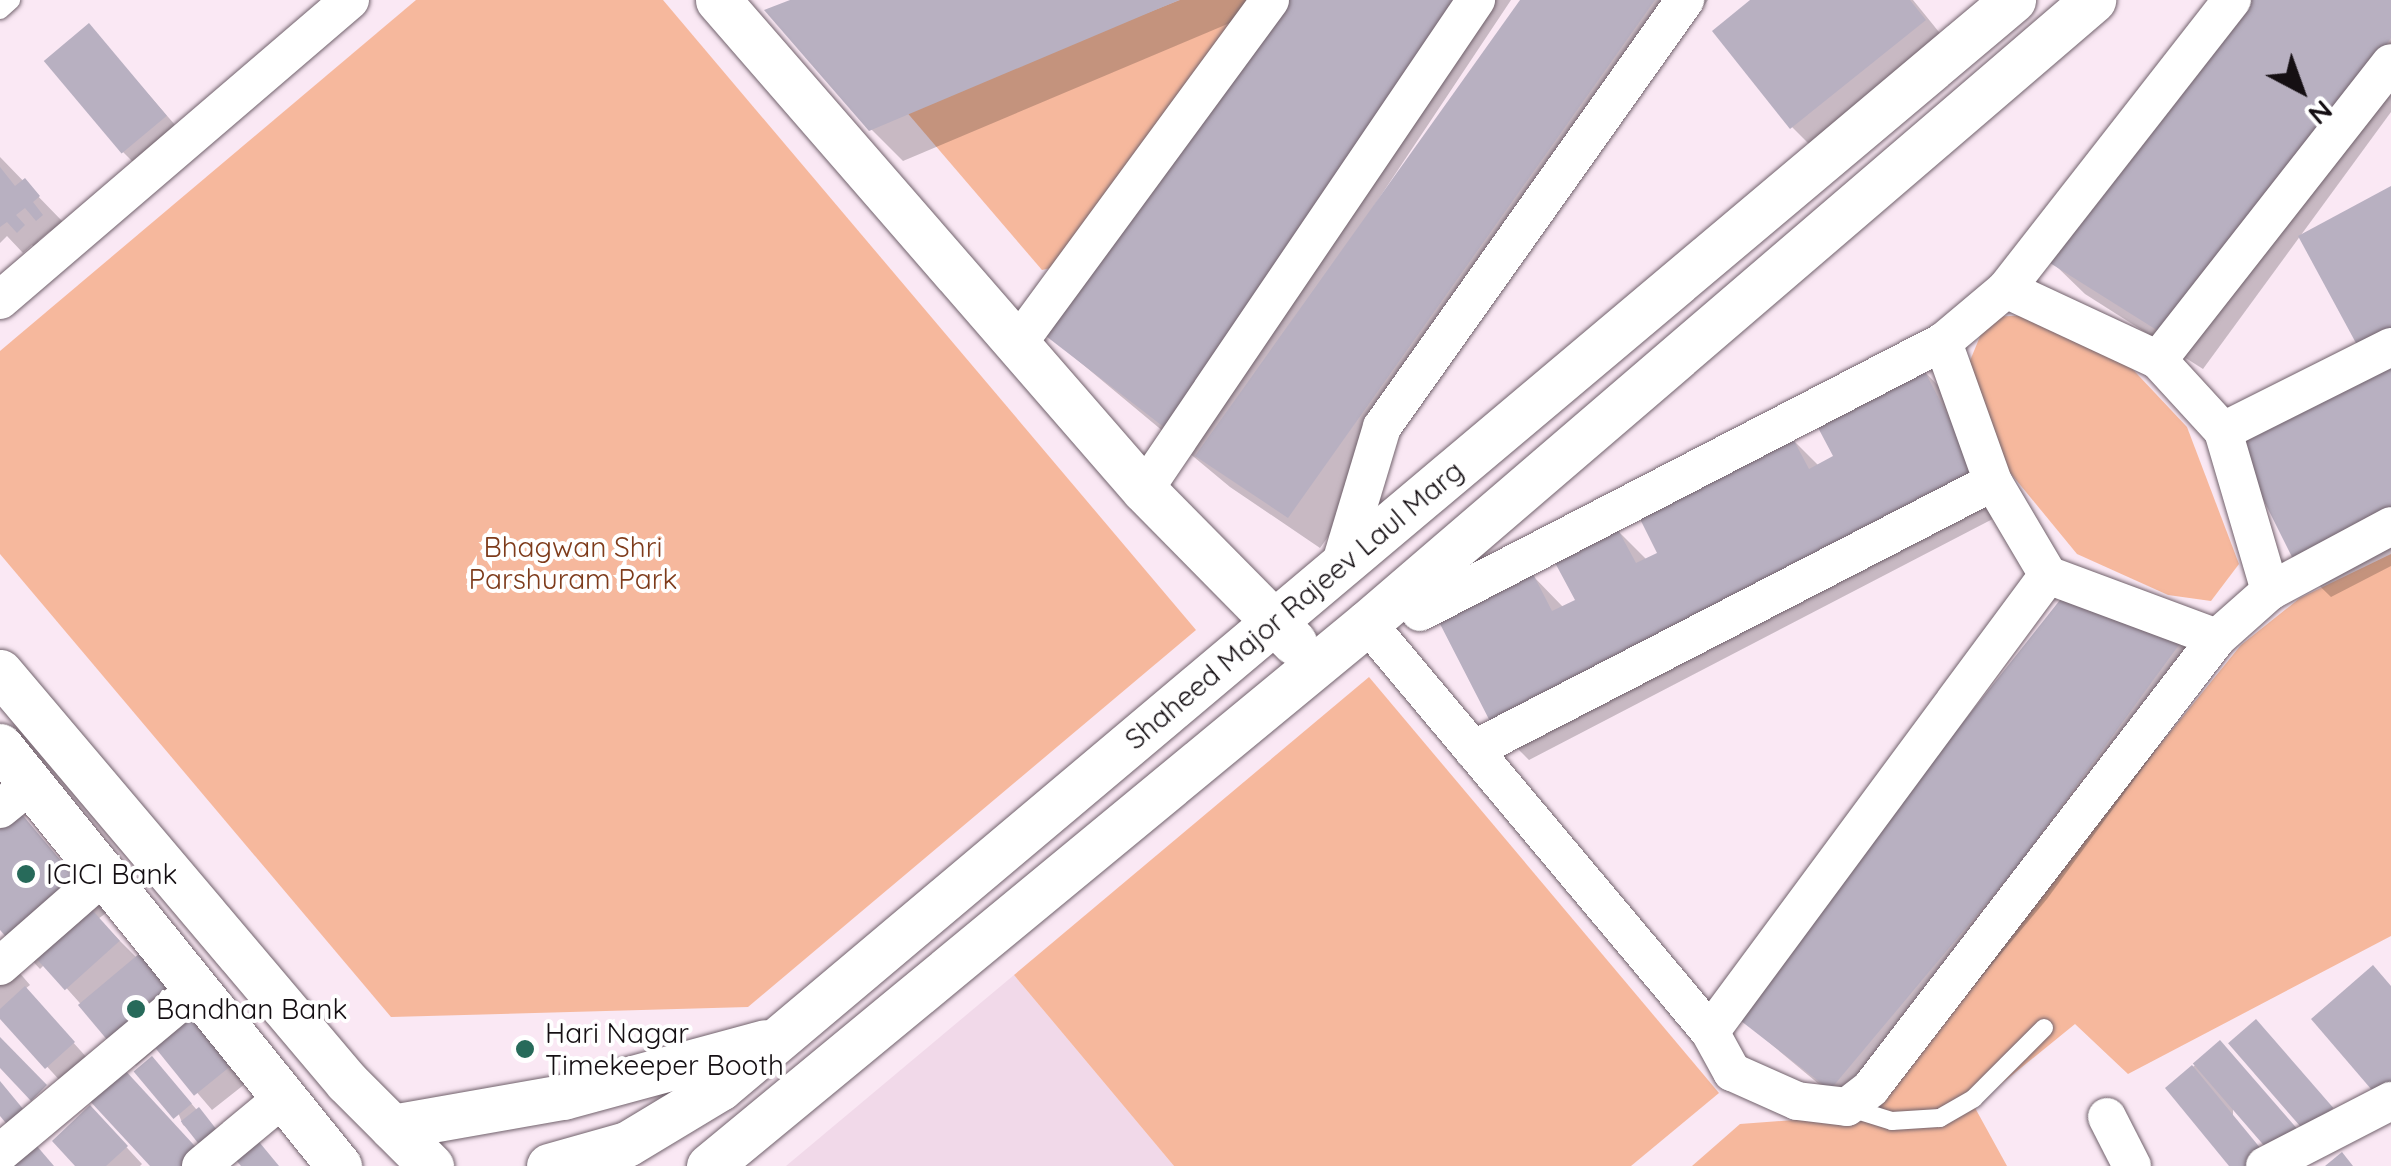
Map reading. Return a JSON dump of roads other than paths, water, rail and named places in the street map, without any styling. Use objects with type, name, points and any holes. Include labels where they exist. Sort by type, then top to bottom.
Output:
[{"type":"street","points":[[0,300],[350,0]]},
{"type":"street","points":[[1016,346],[1270,0]]},
{"type":"street","points":[[1144,490],[1476,0]]},
{"type":"street","points":[[1340,566],[1382,426],[1685,0]]},
{"type":"street","name":"Shaheed Major Rajeev Laul Marg","points":[[549,1166],[627,1144],[720,1088],[2013,0]]},
{"type":"street","points":[[709,1166],[1367,624],[2093,0]]},
{"type":"street","points":[[1420,612],[1943,342],[2006,289],[2232,0]]},
{"type":"street","points":[[733,4],[1016,346],[1144,490],[1317,664]]},
{"type":"street","points":[[2158,360],[2391,63]]},
{"type":"street","points":[[2006,289],[2158,360],[2223,431],[2270,591]]},
{"type":"street","points":[[1943,342],[1994,482],[2048,574],[2217,638]]},
{"type":"street","points":[[2223,431],[2391,348]]},
{"type":"street","points":[[1473,750],[1994,482]]},
{"type":"street","points":[[1367,624],[1710,1032],[1732,1072],[1797,1101],[1847,1107],[1871,1088],[2217,638],[2270,591],[2391,526]]},
{"type":"street","points":[[1710,1032],[2048,574]]},
{"type":"street","points":[[0,672],[392,1127],[431,1166]]},
{"type":"street","points":[[0,746],[15,796],[104,875],[339,1166]]},
{"type":"street","points":[[0,966],[104,875]]},
{"type":"street","points":[[0,1153],[196,989]]},
{"type":"street","points":[[392,1127],[563,1097],[779,1038]]},
{"type":"street","points":[[201,1166],[283,1098]]},
{"type":"street","points":[[2265,1166],[2391,1101]]},
{"type":"street","points":[[2107,1117],[2132,1166]]},
{"type":"lane","points":[[0,10],[11,0]]},
{"type":"lane","points":[[1847,1107],[1892,1121],[1940,1118],[1974,1098],[2044,1028]]},
{"type":"place","name":"ICICI Bank","points":[[26,874]]},
{"type":"place","name":"Bandhan Bank","points":[[136,1009]]},
{"type":"place","name":"Hari Nagar Timekeeper Booth","points":[[525,1049]]},
{"type":"park label","name":"Bhagwan Shri Parshuram Park","points":[[573,563]]}]
